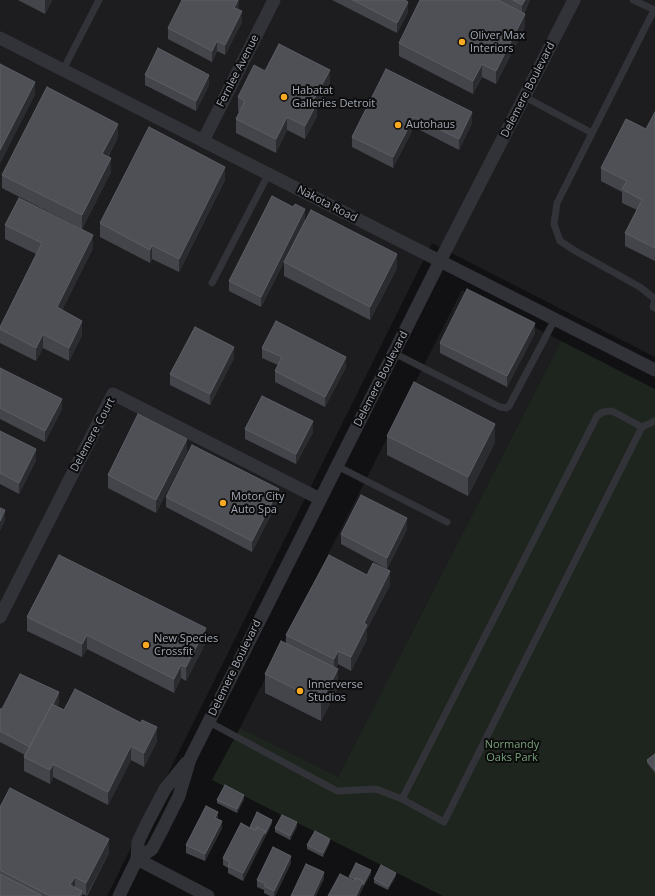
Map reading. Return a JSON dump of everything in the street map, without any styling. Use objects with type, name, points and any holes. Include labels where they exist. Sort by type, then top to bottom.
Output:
[{"type":"street","name":"Fernlee Avenue","points":[[203,141],[274,0]]},
{"type":"street","name":"Delemere Boulevard","points":[[119,896],[137,859],[138,842],[165,789],[190,759],[440,261],[574,0]]},
{"type":"street","name":"Nakota Road","points":[[0,38],[655,370]]},
{"type":"street","name":"Delemere Court","points":[[0,617],[113,394],[320,499]]},
{"type":"street","points":[[137,859],[208,896]]},
{"type":"lane","points":[[63,70],[99,0]]},
{"type":"lane","points":[[633,0],[654,10],[557,203],[554,224],[560,241],[577,252],[640,286],[655,300],[653,307],[655,308]]},
{"type":"lane","points":[[525,97],[592,133]]},
{"type":"lane","points":[[212,283],[268,175]]},
{"type":"lane","points":[[394,353],[500,407],[506,408],[509,406],[555,319]]},
{"type":"lane","points":[[402,799],[597,416],[603,412],[612,411],[642,427]]},
{"type":"lane","points":[[208,722],[337,791],[376,789],[402,799],[444,822],[642,427],[655,421]]},
{"type":"lane","points":[[337,466],[447,522]]},
{"type":"shaded area","points":[[0,0],[655,0],[655,357],[432,243],[107,896],[24,896],[0,884]]},
{"type":"shaded area","points":[[462,290],[561,341],[338,777],[240,728]]},
{"type":"green space","name":"Normandy Oaks Park","points":[[561,341],[655,389],[655,896],[443,896],[212,780],[240,728],[338,777]]},
{"type":"building","points":[[182,0],[238,0],[234,8],[242,11],[225,45],[217,41],[212,51],[168,28]]},
{"type":"building","points":[[353,0],[405,0],[408,2],[397,23]]},
{"type":"building","points":[[420,0],[498,0],[525,14],[496,71],[482,64],[473,81],[399,43]]},
{"type":"building","points":[[513,0],[525,0],[522,5]]},
{"type":"building","name":"Habatat Galleries Detroit","points":[[279,44],[330,70],[313,101],[317,103],[305,126],[287,117],[276,139],[236,119],[245,101],[238,97],[254,65],[265,71]]},
{"type":"building","points":[[158,48],[209,75],[196,101],[145,75]]},
{"type":"building","points":[[0,64],[35,82],[0,150]]},
{"type":"building","points":[[386,69],[472,112],[459,139],[414,117],[393,157],[352,137]]},
{"type":"building","points":[[47,87],[118,124],[102,154],[111,158],[82,215],[2,175]]},
{"type":"building","points":[[655,112],[655,248],[625,233],[642,200],[622,189],[627,181],[601,168],[626,119],[646,129]]},
{"type":"building","points":[[149,127],[225,167],[179,259],[152,245],[150,250],[100,223]]},
{"type":"building","points":[[272,196],[293,207],[295,204],[305,209],[261,297],[229,281]]},
{"type":"building","points":[[19,198],[93,235],[57,307],[82,321],[69,348],[43,334],[36,348],[0,329],[42,243],[5,225]]},
{"type":"building","points":[[311,210],[397,254],[370,307],[284,262]]},
{"type":"building","points":[[467,289],[535,323],[507,376],[440,343]]},
{"type":"building","points":[[276,321],[346,357],[325,397],[275,371],[282,357],[262,348]]},
{"type":"building","points":[[195,327],[234,347],[210,394],[170,374]]},
{"type":"building","points":[[0,368],[62,399],[45,431],[0,408]]},
{"type":"building","points":[[414,382],[495,424],[468,477],[387,436]]},
{"type":"building","points":[[262,396],[313,421],[296,454],[245,429]]},
{"type":"building","points":[[138,414],[187,439],[156,500],[108,475]]},
{"type":"building","points":[[0,431],[36,449],[19,483],[0,473]]},
{"type":"building","points":[[192,445],[279,489],[252,541],[166,497]]},
{"type":"building","points":[[361,495],[407,518],[387,558],[341,534]]},
{"type":"building","points":[[0,508],[5,510],[0,521]]},
{"type":"building","points":[[59,555],[206,628],[186,667],[181,665],[174,679],[87,635],[82,644],[27,617]]},
{"type":"building","points":[[329,555],[367,575],[373,563],[390,571],[364,623],[367,625],[351,657],[338,651],[334,659],[286,635]]},
{"type":"building","points":[[281,641],[338,669],[321,702],[265,674]]},
{"type":"building","points":[[20,674],[59,692],[30,747],[0,731],[0,709],[2,709]]},
{"type":"building","points":[[75,689],[141,723],[142,720],[157,727],[144,753],[131,746],[108,792],[53,764],[50,770],[24,757],[52,704],[64,710]]},
{"type":"building","points":[[655,754],[655,770],[647,760]]},
{"type":"building","points":[[225,785],[244,795],[237,809],[217,800]]},
{"type":"building","points":[[10,788],[109,839],[86,883],[75,877],[70,885],[82,891],[79,896],[50,896],[0,870],[0,807]]},
{"type":"building","points":[[206,806],[218,812],[215,818],[222,821],[205,854],[186,845]]},
{"type":"building","points":[[257,812],[272,820],[265,834],[265,831],[257,827],[256,830],[250,827]]},
{"type":"building","points":[[282,815],[297,822],[290,836],[275,828]]},
{"type":"building","points":[[241,823],[255,831],[257,827],[265,831],[243,873],[228,866],[230,862],[223,858]]},
{"type":"building","points":[[315,831],[330,839],[323,853],[307,845]]},
{"type":"building","points":[[273,847],[291,856],[274,891],[264,886],[266,884],[257,880]]},
{"type":"building","points":[[356,863],[371,870],[363,885],[363,881],[356,878],[355,880],[349,877]]},
{"type":"building","points":[[306,864],[324,872],[313,896],[291,896]]},
{"type":"building","points":[[381,865],[396,873],[388,887],[374,879]]},
{"type":"building","points":[[0,874],[41,895],[41,896],[0,896]]},
{"type":"building","points":[[340,874],[354,881],[356,878],[363,881],[356,896],[328,896]]},
{"type":"place","name":"Oliver Max Interiors","points":[[462,42]]},
{"type":"place","name":"Habatat Galleries Detroit","points":[[284,97]]},
{"type":"place","name":"Autohaus","points":[[398,125]]},
{"type":"place","name":"Motor City Auto Spa","points":[[223,503]]},
{"type":"place","name":"New Species Crossfit","points":[[146,645]]},
{"type":"place","name":"Innerverse Studios","points":[[300,691]]}]
